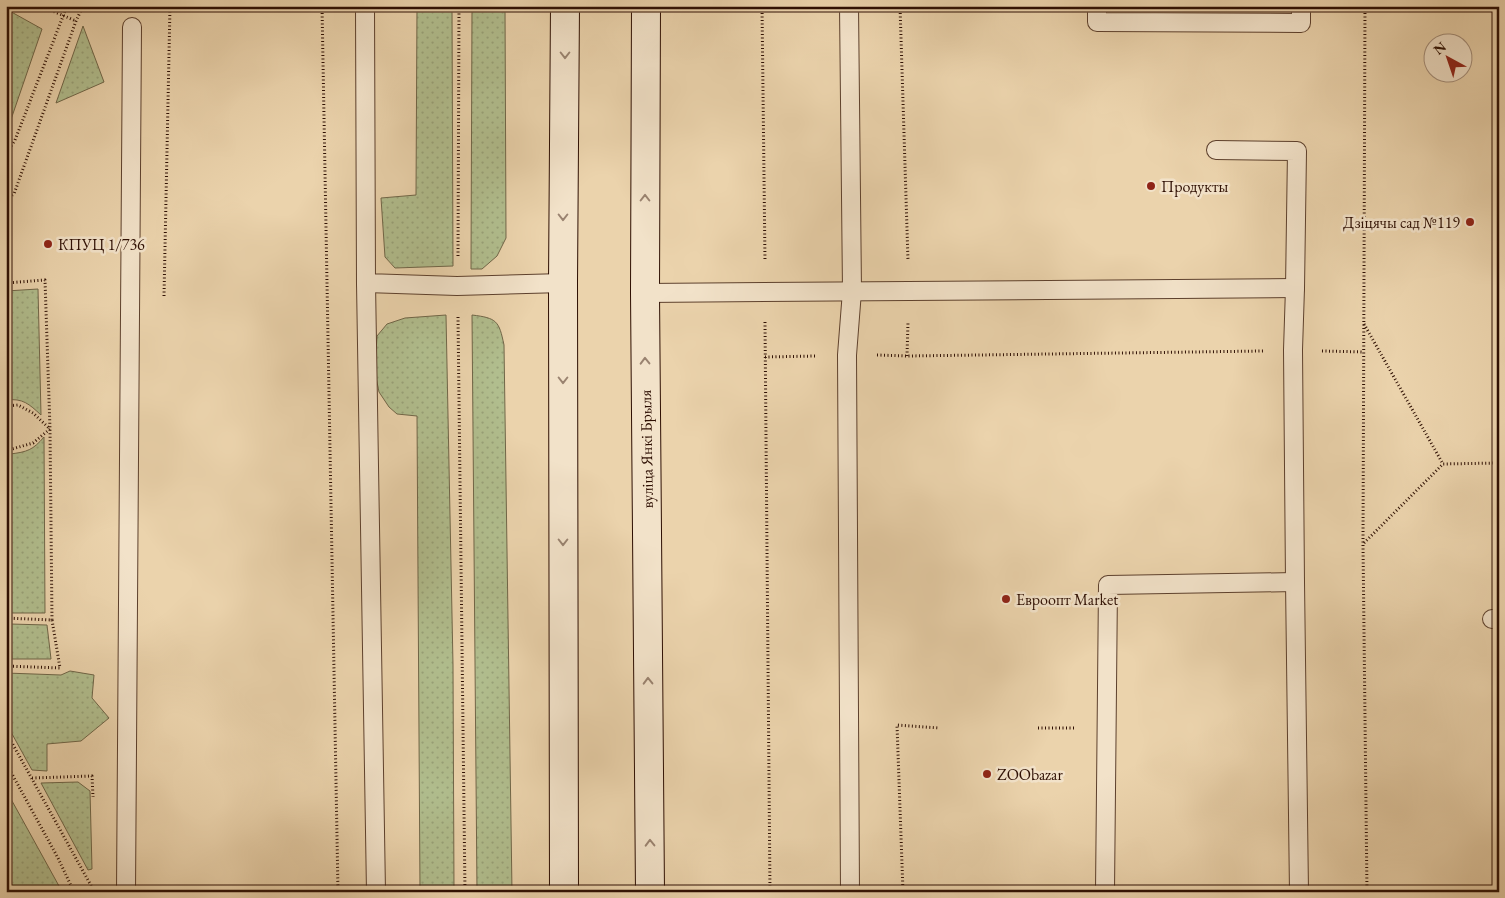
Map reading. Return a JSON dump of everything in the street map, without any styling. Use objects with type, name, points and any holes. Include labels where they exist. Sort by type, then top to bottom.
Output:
[{"type":"main road","points":[[564,892],[563,283],[565,6]]},
{"type":"main road","name":"вуліца Янкі Брыля","points":[[646,6],[645,292],[650,892]]},
{"type":"lane","points":[[365,6],[366,283],[376,892]]},
{"type":"lane","points":[[849,6],[852,291],[848,355],[850,892]]},
{"type":"lane","points":[[1096,6],[1097,22],[1301,22],[1301,6]]},
{"type":"lane","points":[[126,892],[132,27]]},
{"type":"lane","points":[[1216,150],[1297,152],[1293,350],[1294,582],[1300,892]]},
{"type":"lane","points":[[366,283],[457,286],[563,283]]},
{"type":"lane","points":[[645,292],[1295,288]]},
{"type":"lane","points":[[1105,892],[1108,585],[1294,582]]},
{"type":"path","points":[[40,6],[76,21]]},
{"type":"path","points":[[6,156],[15,140],[66,6]]},
{"type":"path","points":[[6,199],[14,194],[83,6]]},
{"type":"path","points":[[322,6],[338,892]]},
{"type":"path","points":[[459,6],[457,286],[465,892]]},
{"type":"path","points":[[762,6],[770,892]]},
{"type":"path","points":[[900,6],[908,291],[907,356]]},
{"type":"path","points":[[1366,6],[1363,544],[1367,892]]},
{"type":"path","points":[[6,283],[45,280],[50,429],[52,620],[60,668],[6,666]]},
{"type":"path","points":[[1364,323],[1443,464]]},
{"type":"path","points":[[765,358],[848,355],[907,356],[1293,350],[1364,352]]},
{"type":"path","points":[[6,406],[18,405],[33,413],[50,429]]},
{"type":"path","points":[[6,445],[12,449],[33,443],[50,429]]},
{"type":"path","points":[[1363,544],[1443,464],[1499,463]]},
{"type":"path","points":[[6,618],[52,620]]},
{"type":"path","points":[[903,892],[897,725],[939,728]]},
{"type":"path","points":[[1038,728],[1107,727]]},
{"type":"path","points":[[6,732],[94,892]]},
{"type":"path","points":[[6,764],[58,858],[74,892]]},
{"type":"path","points":[[32,778],[92,776],[94,805]]},
{"type":"green space","points":[[417,6],[452,6],[453,266],[395,268],[385,257],[381,198],[416,195]]},
{"type":"green space","points":[[472,6],[505,6],[506,238],[497,256],[482,269],[471,269]]},
{"type":"green space","points":[[6,9],[42,29],[6,134]]},
{"type":"green space","points":[[83,26],[104,82],[56,103]]},
{"type":"green space","points":[[38,289],[41,415],[25,403],[17,400],[6,400],[6,291]]},
{"type":"green space","points":[[446,315],[453,665],[454,892],[420,892],[417,416],[397,414],[389,407],[379,392],[375,372],[377,336],[387,324],[405,318]]},
{"type":"green space","points":[[472,315],[492,319],[496,322],[504,345],[512,892],[477,892]]},
{"type":"green space","points":[[44,437],[45,613],[10,613],[10,454],[29,450]]},
{"type":"green space","points":[[10,624],[47,625],[51,659],[12,659]]},
{"type":"green space","points":[[70,671],[94,675],[92,698],[109,718],[81,741],[47,744],[47,771],[32,770],[6,723],[6,673],[61,675]]},
{"type":"green space","points":[[78,782],[90,791],[92,869],[88,870],[41,783]]},
{"type":"green space","points":[[6,790],[59,886],[59,892],[6,892]]},
{"type":"place","name":"Продукты","points":[[1151,186]]},
{"type":"place","name":"Дзіцячы сад №119","points":[[1470,222]]},
{"type":"place","name":"КПУЦ 1/736","points":[[48,244]]},
{"type":"place","name":"Евроопт Market","points":[[1006,599]]},
{"type":"place","name":"ZOObazar","points":[[987,774]]}]
